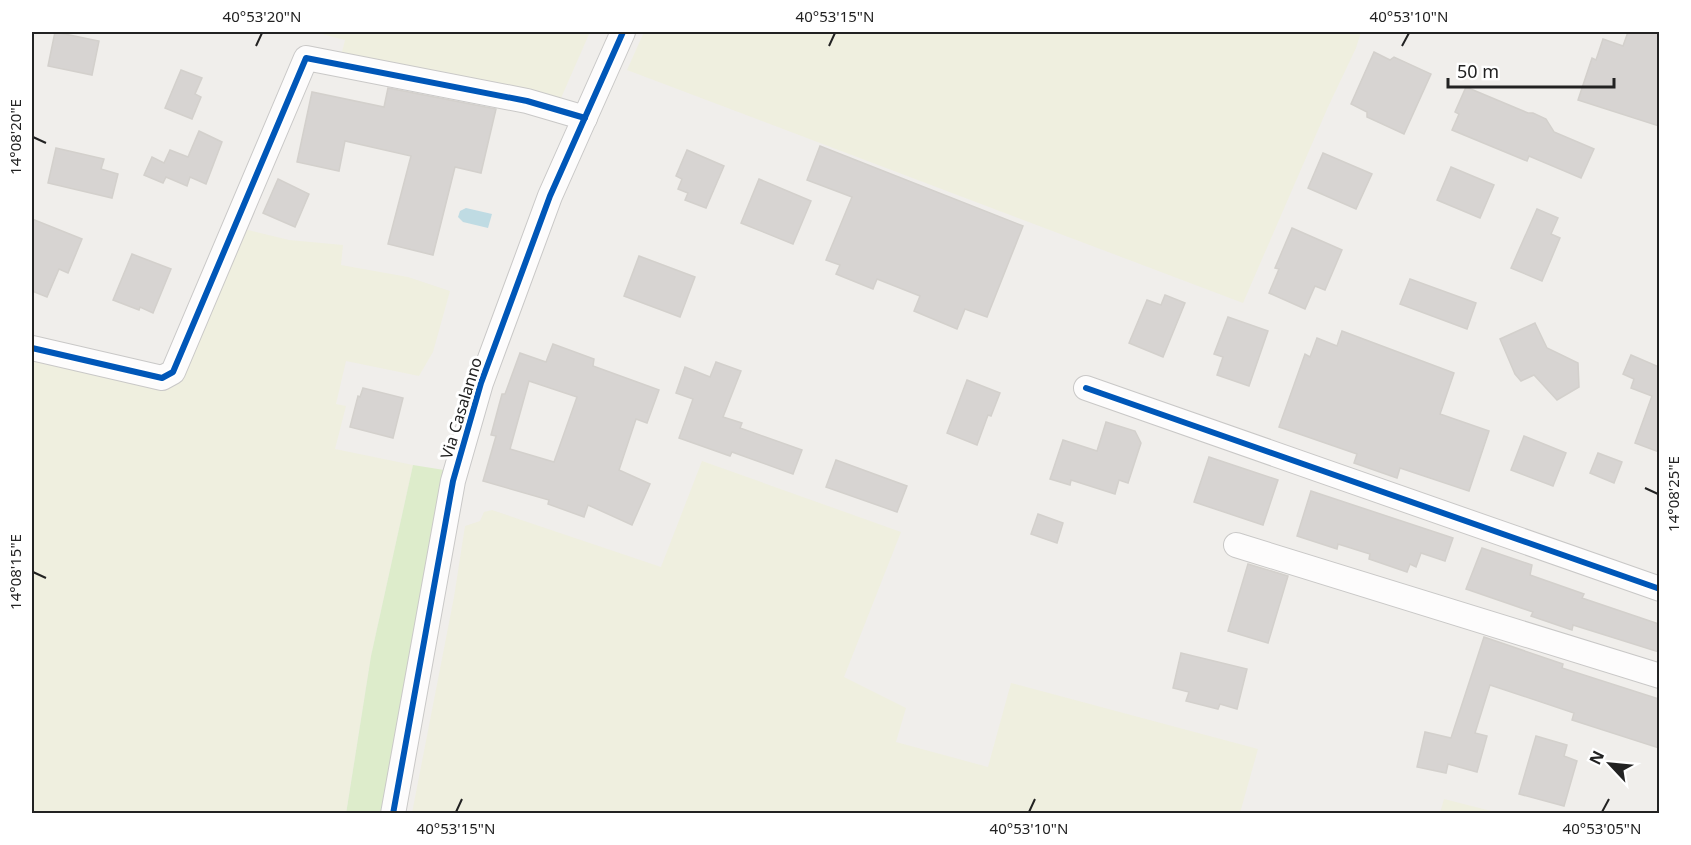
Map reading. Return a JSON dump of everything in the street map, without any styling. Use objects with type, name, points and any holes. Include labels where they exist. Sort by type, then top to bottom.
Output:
[{"type":"street","name":"Via Casalanno","points":[[393,813],[456,470],[485,372],[550,196],[623,32]]},
{"type":"street","points":[[32,348],[162,378],[173,372],[306,58],[527,101],[585,118]]},
{"type":"street","points":[[1086,388],[1659,589]]},
{"type":"street","points":[[1236,545],[1659,676]]},
{"type":"green space","points":[[323,32],[590,32],[561,98],[341,56],[345,40],[322,34]]},
{"type":"green space","points":[[644,32],[1361,32],[1356,48],[1243,303],[627,70]]},
{"type":"green space","points":[[240,228],[289,240],[343,245],[341,265],[408,277],[450,291],[433,352],[419,376],[346,361],[336,404],[346,406],[335,449],[413,465],[371,656],[346,813],[32,813],[32,357],[173,386]]},
{"type":"green space","points":[[702,461],[901,532],[844,677],[906,708],[896,742],[988,767],[1011,683],[1258,749],[1240,813],[412,813],[454,597],[465,526],[480,521],[484,512],[492,510],[661,567]]},
{"type":"green space","points":[[413,465],[444,470],[381,813],[346,814],[371,656]]},
{"type":"green space","points":[[1444,799],[1499,813],[1440,813]]},
{"type":"water","points":[[466,208],[492,214],[488,228],[463,222],[458,217],[460,211]]},
{"type":"building","points":[[55,32],[99,41],[92,75],[48,66]]},
{"type":"building","points":[[1628,32],[1659,32],[1659,126],[1578,100],[1592,58],[1596,60],[1603,39],[1623,46]]},
{"type":"building","points":[[1374,52],[1390,60],[1394,57],[1431,74],[1404,134],[1367,117],[1367,112],[1351,104]]},
{"type":"building","points":[[181,70],[202,78],[195,94],[201,97],[192,119],[165,108]]},
{"type":"building","points":[[1466,87],[1546,119],[1554,132],[1594,149],[1581,178],[1529,156],[1527,161],[1452,130],[1459,114],[1455,112]]},
{"type":"building","points":[[388,88],[496,109],[481,173],[455,167],[433,255],[388,244],[411,156],[345,141],[339,171],[297,162],[312,92],[384,107]]},
{"type":"building","points":[[199,131],[222,142],[206,184],[190,177],[187,186],[166,177],[163,183],[144,175],[152,157],[164,163],[170,150],[188,157]]},
{"type":"building","points":[[820,146],[1023,226],[987,317],[965,309],[957,329],[914,311],[920,296],[877,279],[873,289],[836,274],[840,265],[826,260],[852,197],[807,180]]},
{"type":"building","points":[[56,148],[104,159],[101,169],[118,174],[112,198],[48,183]]},
{"type":"building","points":[[687,150],[724,166],[706,208],[685,200],[688,193],[678,189],[682,179],[676,176]]},
{"type":"building","points":[[1323,153],[1372,174],[1356,209],[1308,188]]},
{"type":"building","points":[[1451,167],[1494,185],[1480,218],[1437,200]]},
{"type":"building","points":[[278,179],[309,194],[295,227],[263,213]]},
{"type":"building","points":[[759,179],[811,201],[793,244],[741,223]]},
{"type":"building","points":[[1537,209],[1558,218],[1551,234],[1560,238],[1542,281],[1511,268]]},
{"type":"building","points":[[32,219],[82,239],[68,273],[59,269],[47,297],[32,291]]},
{"type":"building","points":[[1292,228],[1342,250],[1325,290],[1315,286],[1305,309],[1269,293],[1279,269],[1275,268]]},
{"type":"building","points":[[132,254],[171,269],[153,313],[113,300]]},
{"type":"building","points":[[639,256],[695,277],[680,317],[624,296]]},
{"type":"building","points":[[1410,279],[1476,303],[1467,329],[1400,304]]},
{"type":"building","points":[[1165,295],[1185,303],[1163,357],[1129,343],[1147,300],[1161,305]]},
{"type":"building","points":[[1228,317],[1268,331],[1249,386],[1217,375],[1223,357],[1214,354]]},
{"type":"building","points":[[1535,323],[1547,348],[1578,363],[1579,387],[1557,400],[1534,375],[1521,381],[1515,374],[1500,339]]},
{"type":"building","points":[[1342,331],[1454,373],[1440,414],[1489,431],[1469,491],[1400,468],[1397,478],[1354,463],[1357,454],[1279,427],[1305,354],[1310,357],[1317,338],[1337,346]]},
{"type":"building","points":[[553,344],[594,359],[593,366],[659,390],[647,423],[636,419],[619,470],[650,484],[632,525],[588,505],[584,517],[548,504],[549,500],[483,481],[496,436],[491,435],[502,394],[505,394],[520,353],[546,362]],"holes":[[[529,381],[577,397],[554,462],[510,449]]]},
{"type":"building","points":[[1631,355],[1659,367],[1659,452],[1635,443],[1652,396],[1631,388],[1634,379],[1623,374]]},
{"type":"building","points":[[716,362],[741,371],[723,417],[742,423],[740,428],[802,450],[793,474],[732,452],[730,456],[679,438],[693,399],[676,393],[685,367],[710,377]]},
{"type":"building","points":[[967,380],[1000,393],[991,416],[988,415],[977,445],[947,433]]},
{"type":"building","points":[[363,388],[403,398],[393,438],[350,427],[358,396],[360,397]]},
{"type":"building","points":[[1106,422],[1135,431],[1141,443],[1128,483],[1119,480],[1115,494],[1071,480],[1070,485],[1050,479],[1063,440],[1097,451]]},
{"type":"building","points":[[1524,436],[1566,453],[1553,486],[1511,470]]},
{"type":"building","points":[[1598,453],[1622,462],[1614,483],[1590,473]]},
{"type":"building","points":[[1209,457],[1278,480],[1263,525],[1194,502]]},
{"type":"building","points":[[836,460],[907,486],[897,512],[826,487]]},
{"type":"building","points":[[1311,491],[1453,538],[1445,561],[1421,553],[1416,567],[1410,564],[1407,572],[1369,559],[1370,554],[1338,544],[1337,549],[1297,536]]},
{"type":"building","points":[[1038,514],[1063,523],[1057,543],[1031,534]]},
{"type":"building","points":[[1482,548],[1532,565],[1530,575],[1584,594],[1582,598],[1659,624],[1659,652],[1573,625],[1572,630],[1531,616],[1533,612],[1466,589]]},
{"type":"building","points":[[1248,564],[1288,576],[1268,643],[1228,631]]},
{"type":"building","points":[[1484,637],[1563,664],[1562,668],[1659,699],[1659,748],[1572,720],[1574,713],[1490,685],[1475,733],[1487,736],[1477,772],[1448,764],[1446,773],[1417,767],[1425,732],[1451,738]]},
{"type":"building","points":[[1181,653],[1247,669],[1237,709],[1220,704],[1218,709],[1186,701],[1189,692],[1173,688]]},
{"type":"building","points":[[1536,736],[1567,745],[1564,756],[1577,761],[1564,806],[1519,794]]},
{"type":"cycle path","points":[[393,814],[453,481],[481,383],[550,196],[623,32]]},
{"type":"cycle path","points":[[32,348],[162,378],[173,372],[306,58],[527,101],[585,118]]},
{"type":"cycle path","points":[[1086,388],[1660,589]]}]
